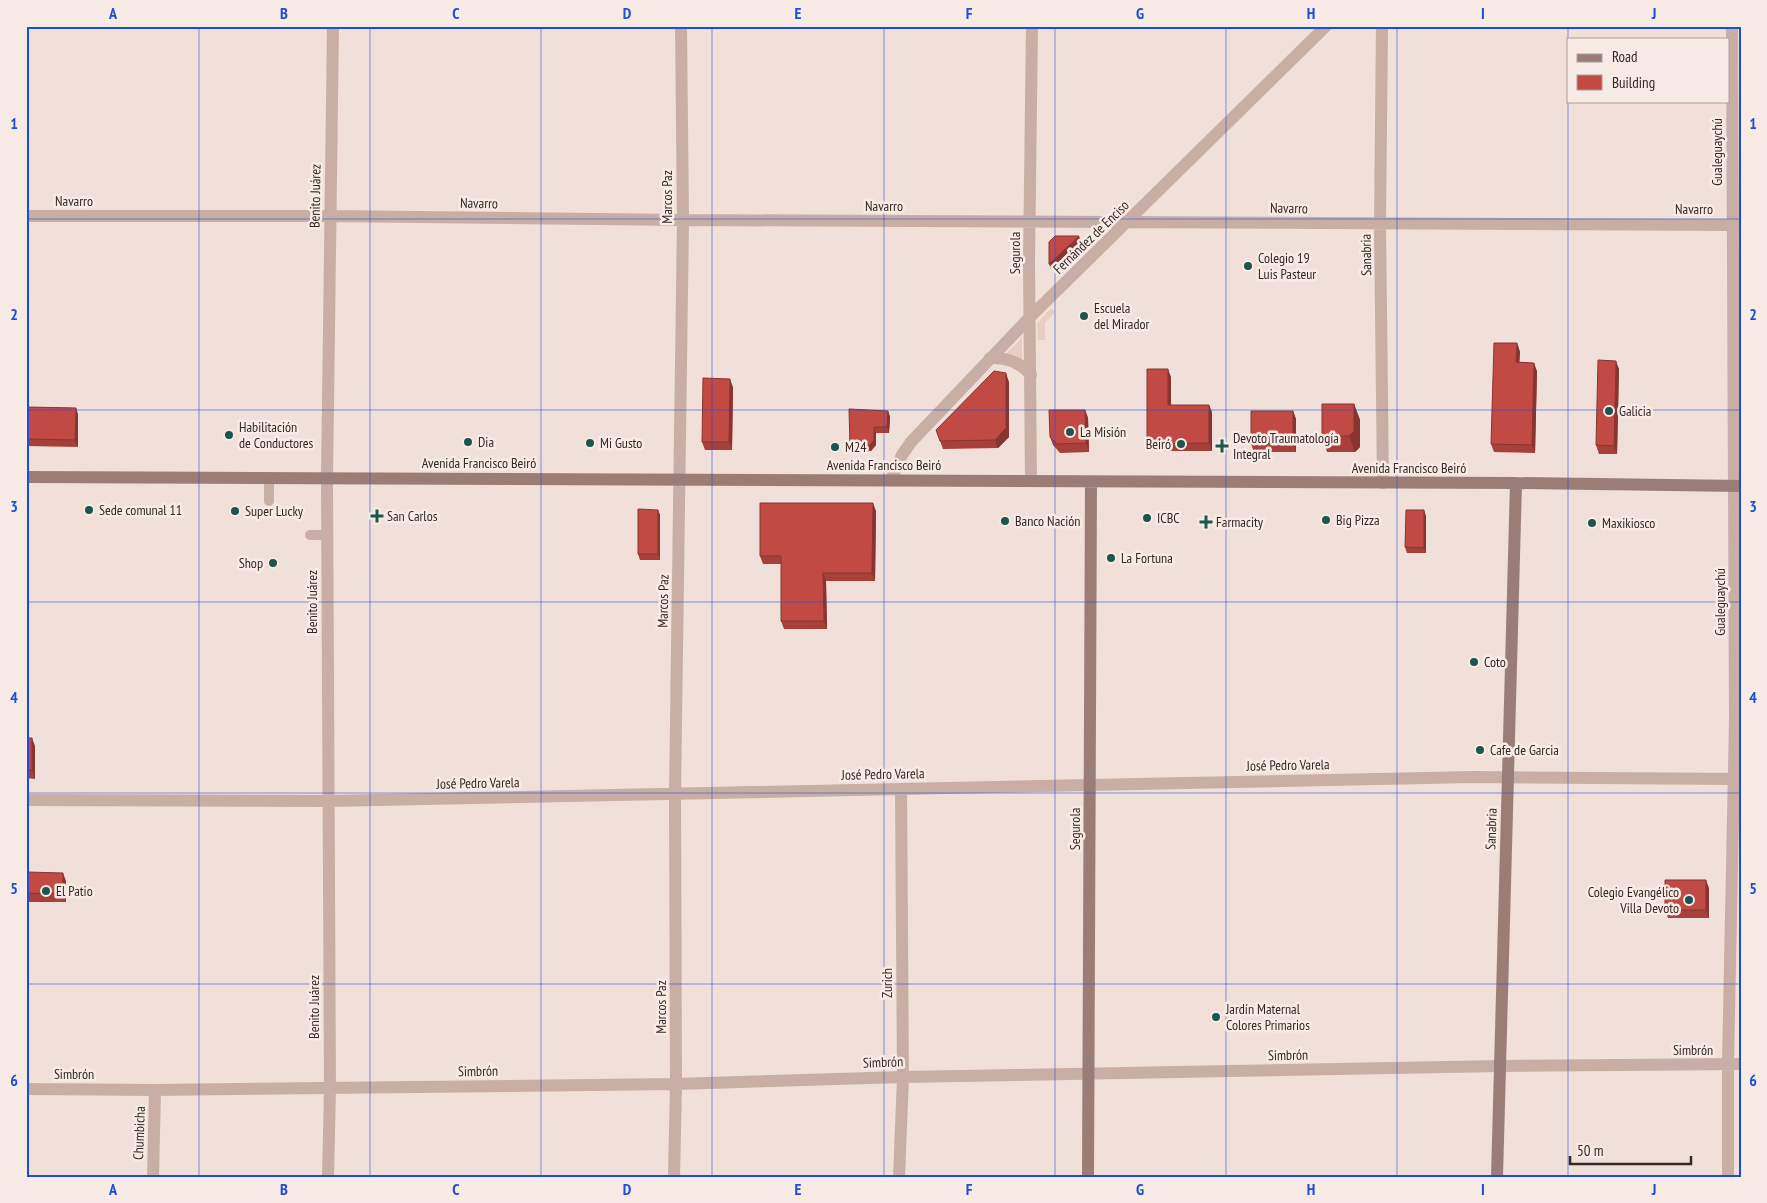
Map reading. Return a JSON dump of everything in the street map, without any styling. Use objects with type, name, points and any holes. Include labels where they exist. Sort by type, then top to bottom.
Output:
[{"type":"main road","name":"Avenida Francisco Beiró","points":[[26,477],[1516,483],[1738,486]]},
{"type":"main road","name":"Segurola","points":[[1088,1177],[1091,482]]},
{"type":"main road","name":"Sanabria","points":[[1497,1177],[1516,483]]},
{"type":"street","name":"Benito Juárez","points":[[328,1177],[330,1088],[327,478],[332,26]]},
{"type":"street","name":"Marcos Paz","points":[[674,1177],[676,1084],[675,794],[683,220],[681,26]]},
{"type":"street","name":"Segurola","points":[[1031,481],[1030,222],[1032,26]]},
{"type":"street","name":"Fernández de Enciso","points":[[891,480],[902,455],[912,442],[990,358],[1326,26]]},
{"type":"street","name":"Sanabria","points":[[1382,26],[1380,224],[1383,483]]},
{"type":"street","name":"Gualeguaychú","points":[[1728,1177],[1734,1064],[1738,778],[1737,225],[1732,26]]},
{"type":"street","name":"Navarro","points":[[26,216],[329,216],[683,220],[1737,225]]},
{"type":"street","points":[[990,358],[1012,360],[1026,369],[1031,375]]},
{"type":"street","name":"José Pedro Varela","points":[[26,800],[329,801],[1090,784],[1508,777],[1738,778]]},
{"type":"street","name":"Zurich","points":[[899,1177],[903,1077],[901,789]]},
{"type":"street","name":"Simbrón","points":[[26,1089],[155,1090],[676,1084],[903,1077],[1500,1066],[1734,1064]]},
{"type":"street","name":"Chumbicha","points":[[153,1177],[155,1090]]},
{"type":"lane","points":[[269,477],[269,501]]},
{"type":"lane","points":[[310,535],[327,535]]},
{"type":"shaded area","points":[[1050,309],[1056,311],[1045,323],[1045,340],[1038,340],[1037,324]]},
{"type":"shaded area","points":[[1022,337],[1022,362],[1004,355],[1016,344]]},
{"type":"building","points":[[1055,236],[1079,236],[1049,264],[1049,242]]},
{"type":"building","points":[[1494,343],[1517,343],[1516,362],[1534,363],[1532,445],[1491,444]]},
{"type":"building","name":"Galicia","points":[[1598,360],[1616,361],[1614,446],[1596,445]]},
{"type":"building","points":[[1147,369],[1168,369],[1168,405],[1209,405],[1209,443],[1147,444]]},
{"type":"building","points":[[994,371],[1006,373],[1006,428],[995,440],[940,441],[936,430]]},
{"type":"building","points":[[703,378],[730,379],[729,442],[702,442]]},
{"type":"building","points":[[1322,404],[1354,404],[1354,431],[1349,436],[1322,436]]},
{"type":"building","points":[[26,407],[76,408],[75,440],[26,439]]},
{"type":"building","points":[[849,409],[888,411],[887,427],[874,427],[874,440],[869,446],[850,446]]},
{"type":"building","name":"La Misión","points":[[1049,410],[1085,410],[1086,443],[1057,444],[1050,437]]},
{"type":"building","points":[[1251,411],[1293,411],[1293,443],[1251,444]]},
{"type":"building","points":[[760,503],[873,503],[872,573],[823,573],[824,621],[781,621],[781,556],[760,556]]},
{"type":"building","points":[[638,509],[658,510],[658,554],[638,554]]},
{"type":"building","points":[[1406,510],[1424,510],[1424,548],[1405,547]]},
{"type":"building","points":[[26,738],[32,738],[32,770],[26,770]]},
{"type":"building","points":[[26,872],[63,873],[63,894],[26,893]]},
{"type":"building","name":"Colegio Evangélico Villa Devoto","points":[[1665,880],[1706,880],[1706,910],[1665,910]]},
{"type":"place","name":"Colegio 19 Luis Pasteur","points":[[1248,266]]},
{"type":"place","name":"Escuela del Mirador","points":[[1084,316]]},
{"type":"place","name":"Galicia","points":[[1609,411]]},
{"type":"place","name":"La Misión","points":[[1070,432]]},
{"type":"place","name":"Habilitación de Conductores","points":[[229,435]]},
{"type":"place","name":"Dia","points":[[468,442]]},
{"type":"place","name":"Mi Gusto","points":[[590,443]]},
{"type":"place","name":"Beiró","points":[[1181,444]]},
{"type":"place","name":"Devoto Traumatología Integral","points":[[1222,446]]},
{"type":"place","name":"M24","points":[[835,447]]},
{"type":"place","name":"Sede comunal 11","points":[[89,510]]},
{"type":"place","name":"Super Lucky","points":[[235,511]]},
{"type":"place","name":"San Carlos","points":[[377,516]]},
{"type":"place","name":"ICBC","points":[[1147,518]]},
{"type":"place","name":"Big Pizza","points":[[1326,520]]},
{"type":"place","name":"Banco Nación","points":[[1005,521]]},
{"type":"place","name":"Farmacity","points":[[1206,522]]},
{"type":"place","name":"Maxikiosco","points":[[1592,523]]},
{"type":"place","name":"La Fortuna","points":[[1111,558]]},
{"type":"place","name":"Shop","points":[[273,563]]},
{"type":"place","name":"Coto","points":[[1474,662]]},
{"type":"place","name":"Cafe de Garcia","points":[[1480,750]]},
{"type":"place","name":"El Patio","points":[[46,891]]},
{"type":"place","name":"Colegio Evangélico Villa Devoto","points":[[1689,900]]},
{"type":"place","name":"Jardín Maternal Colores Primarios","points":[[1216,1017]]}]
